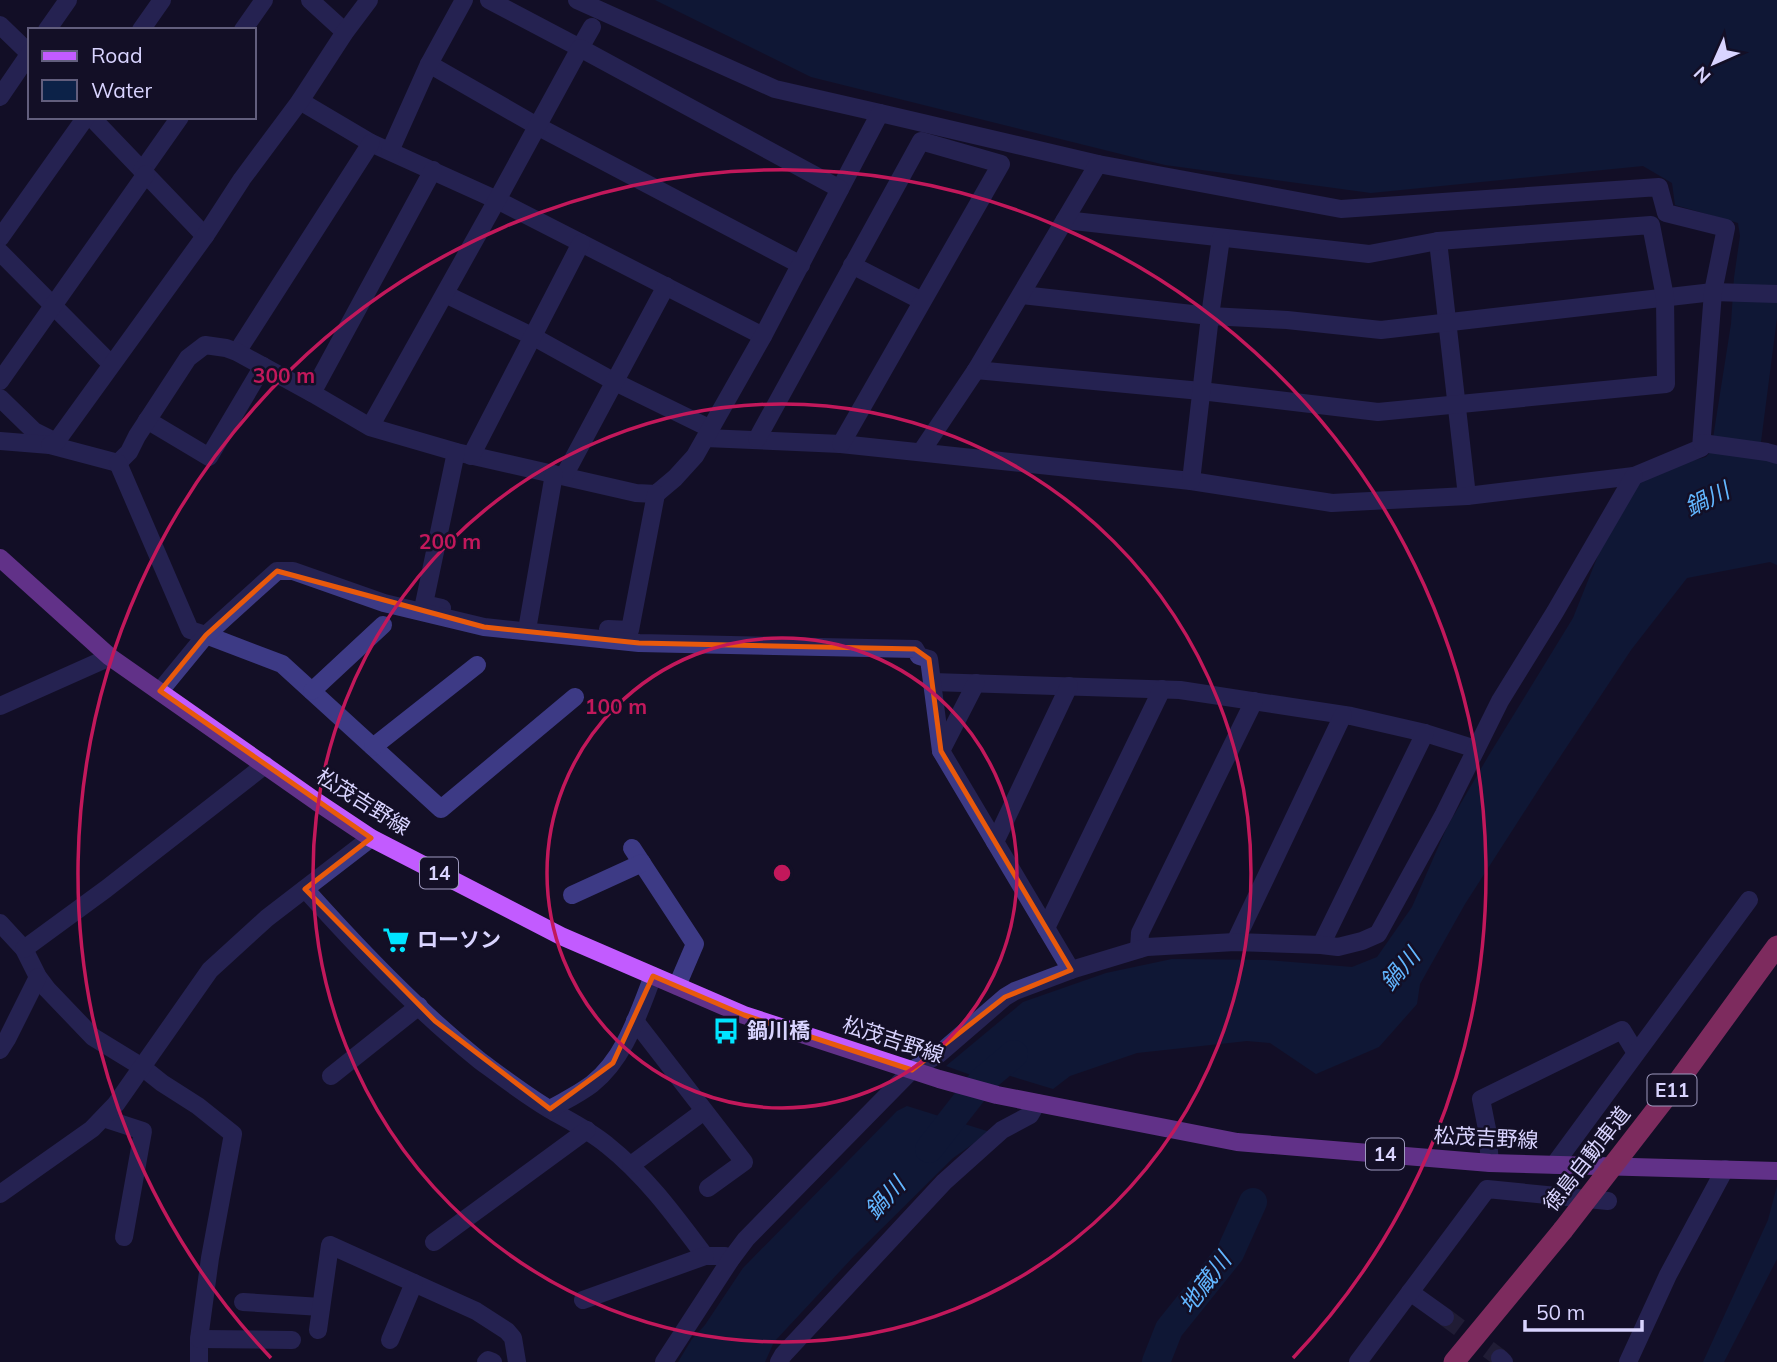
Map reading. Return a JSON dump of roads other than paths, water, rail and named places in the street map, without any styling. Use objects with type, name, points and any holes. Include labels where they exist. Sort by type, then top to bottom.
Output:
[{"type":"highway","name":"徳島自動車道","points":[[1454,1362],[1563,1230],[1680,1079],[1777,946]]},
{"type":"main road","name":"松茂吉野線","points":[[0,558],[110,657],[371,838],[561,936],[744,1015],[939,1079],[997,1095],[1237,1142],[1490,1163],[1777,1171]]},
{"type":"street","points":[[48,28],[68,0]]},
{"type":"street","points":[[142,28],[162,0]]},
{"type":"street","points":[[244,28],[264,0]]},
{"type":"street","points":[[310,0],[345,32]]},
{"type":"street","points":[[53,444],[205,236],[242,179],[300,101],[369,0]]},
{"type":"street","points":[[390,151],[429,64],[464,0]]},
{"type":"street","points":[[489,0],[841,190]]},
{"type":"street","points":[[445,293],[532,336],[709,433],[757,439],[841,444],[1191,481],[1332,503],[1467,496],[1634,476],[1701,448],[1705,443],[1726,228],[1665,213],[1659,187],[1341,209],[1098,164],[775,89],[578,0]]},
{"type":"street","points":[[0,25],[28,52]]},
{"type":"street","points":[[370,427],[592,27]]},
{"type":"street","points":[[0,97],[28,57]]},
{"type":"street","points":[[429,64],[537,126],[801,265]]},
{"type":"street","points":[[300,101],[371,142],[497,200],[763,336]]},
{"type":"street","points":[[581,243],[532,336],[463,454],[424,604],[514,623],[630,630],[656,494],[695,456],[709,433],[880,113]]},
{"type":"street","points":[[0,239],[87,119]]},
{"type":"street","points":[[90,119],[205,236]]},
{"type":"street","points":[[0,381],[179,119]]},
{"type":"street","points":[[757,439],[921,141],[1001,164],[841,444]]},
{"type":"street","points":[[237,352],[371,142]]},
{"type":"street","points":[[921,452],[976,370],[1098,164]]},
{"type":"street","points":[[312,393],[433,170]]},
{"type":"street","points":[[976,370],[1201,391],[1378,412],[1666,384],[1665,297],[1651,225],[1438,242],[1369,254],[1065,220]]},
{"type":"street","points":[[1191,481],[1221,238]]},
{"type":"street","points":[[1438,242],[1467,496]]},
{"type":"street","points":[[0,252],[111,364]]},
{"type":"street","points":[[852,265],[922,302]]},
{"type":"street","points":[[528,624],[559,475],[615,382],[666,286]]},
{"type":"street","points":[[1022,295],[1210,316],[1286,320],[1381,330],[1720,291],[1777,294]]},
{"type":"street","points":[[118,463],[130,452],[137,436],[188,358],[205,345],[237,352],[370,427],[463,454],[636,493],[656,494]]},
{"type":"street","points":[[147,420],[209,457],[263,366]]},
{"type":"street","points":[[0,398],[34,431],[53,444]]},
{"type":"street","points":[[0,442],[53,444],[118,463]]},
{"type":"street","points":[[1705,443],[1772,453]]},
{"type":"street","points":[[118,463],[190,631],[282,664],[441,809],[575,697]]},
{"type":"street","points":[[664,1362],[731,1259],[771,1212],[912,1070],[939,1054],[1015,991],[1071,970],[1147,947],[1235,942],[1338,947],[1378,934],[1444,814],[1500,701],[1634,476]]},
{"type":"street","points":[[160,691],[206,635],[277,571],[293,571],[384,603],[484,626],[639,643],[915,649],[919,656],[929,659],[941,751],[1071,970]]},
{"type":"street","points":[[312,691],[383,625]]},
{"type":"street","points":[[0,706],[110,657]]},
{"type":"street","points":[[373,747],[477,665]]},
{"type":"street","points":[[932,682],[1180,690],[1342,715],[1425,733],[1476,749]]},
{"type":"street","points":[[941,751],[976,684]]},
{"type":"street","points":[[995,842],[1069,686]]},
{"type":"street","points":[[1046,928],[1162,689]]},
{"type":"street","points":[[1139,949],[1140,933],[1254,701]]},
{"type":"street","points":[[1235,942],[1342,715]]},
{"type":"street","points":[[1321,945],[1425,733]]},
{"type":"street","points":[[24,949],[117,881],[265,765]]},
{"type":"street","points":[[0,1194],[92,1129],[116,1104],[210,970],[267,918],[371,838]]},
{"type":"street","points":[[572,895],[637,855],[695,944],[677,986]]},
{"type":"street","points":[[305,889],[360,949],[476,1057],[515,1087],[587,1130],[631,1165],[651,1186],[705,1256]]},
{"type":"street","points":[[1554,1165],[1749,900]]},
{"type":"street","points":[[0,923],[24,949],[38,977],[93,1037],[142,1067],[233,1134],[210,1258],[198,1339],[199,1362]]},
{"type":"street","points":[[550,1110],[592,1084],[613,1063],[635,1021],[653,976]]},
{"type":"street","points":[[0,1050],[38,977]]},
{"type":"street","points":[[331,1076],[419,1006]]},
{"type":"street","points":[[635,1021],[744,1162],[708,1188]]},
{"type":"street","points":[[1490,1163],[1481,1099],[1622,1030],[1636,1053]]},
{"type":"street","points":[[779,1362],[944,1182],[1002,1130],[1030,1115],[1037,1103]]},
{"type":"street","points":[[631,1165],[704,1111]]},
{"type":"street","points":[[103,1118],[143,1131],[124,1237]]},
{"type":"street","points":[[434,1242],[587,1130]]},
{"type":"street","points":[[1628,1362],[1668,1275],[1725,1169]]},
{"type":"street","points":[[1358,1362],[1487,1189],[1608,1201]]},
{"type":"street","points":[[318,1330],[330,1245],[476,1311],[508,1331],[513,1338],[517,1362]]},
{"type":"street","points":[[583,1300],[705,1256],[724,1256],[731,1259]]},
{"type":"street","points":[[390,1340],[414,1283]]},
{"type":"street","points":[[1410,1292],[1445,1317]]},
{"type":"street","points":[[243,1302],[321,1307]]},
{"type":"street","points":[[198,1339],[292,1340]]},
{"type":"street","points":[[486,1362],[493,1362]]},
{"type":"water","points":[[655,0],[1777,0],[1777,318],[1759,457],[1777,463],[1777,565],[1770,562],[1687,578],[1631,650],[1465,904],[1420,984],[1417,1004],[1379,1047],[1316,1074],[1270,1043],[1247,1041],[1137,1053],[1070,1076],[1053,1089],[1007,1075],[996,1084],[946,1066],[1023,1002],[1106,973],[1172,959],[1266,960],[1352,967],[1377,957],[1412,907],[1447,827],[1573,618],[1603,543],[1644,474],[1706,457],[1711,451],[1731,324],[1740,236],[1738,223],[1675,205],[1672,183],[1643,166],[1371,193],[1165,165],[811,77]]},
{"type":"water","points":[[907,1106],[990,1132],[953,1158],[854,1256],[774,1342],[765,1362],[678,1362],[743,1268],[897,1111]]},
{"type":"water","points":[[1777,1186],[1777,1259],[1724,1362],[1703,1362],[1768,1220]]},
{"type":"waterway","name":"鍋川","points":[[929,1149],[982,1081],[1014,1054]]},
{"type":"waterway","name":"地蔵川","points":[[1156,1362],[1169,1329],[1230,1253],[1253,1202]]},
{"type":"tunnel","points":[[1445,1317],[1500,1358]]},
{"type":"place","name":"ローソン","points":[[396,940]]},
{"type":"place","name":"鍋川橋","points":[[726,1031]]}]
